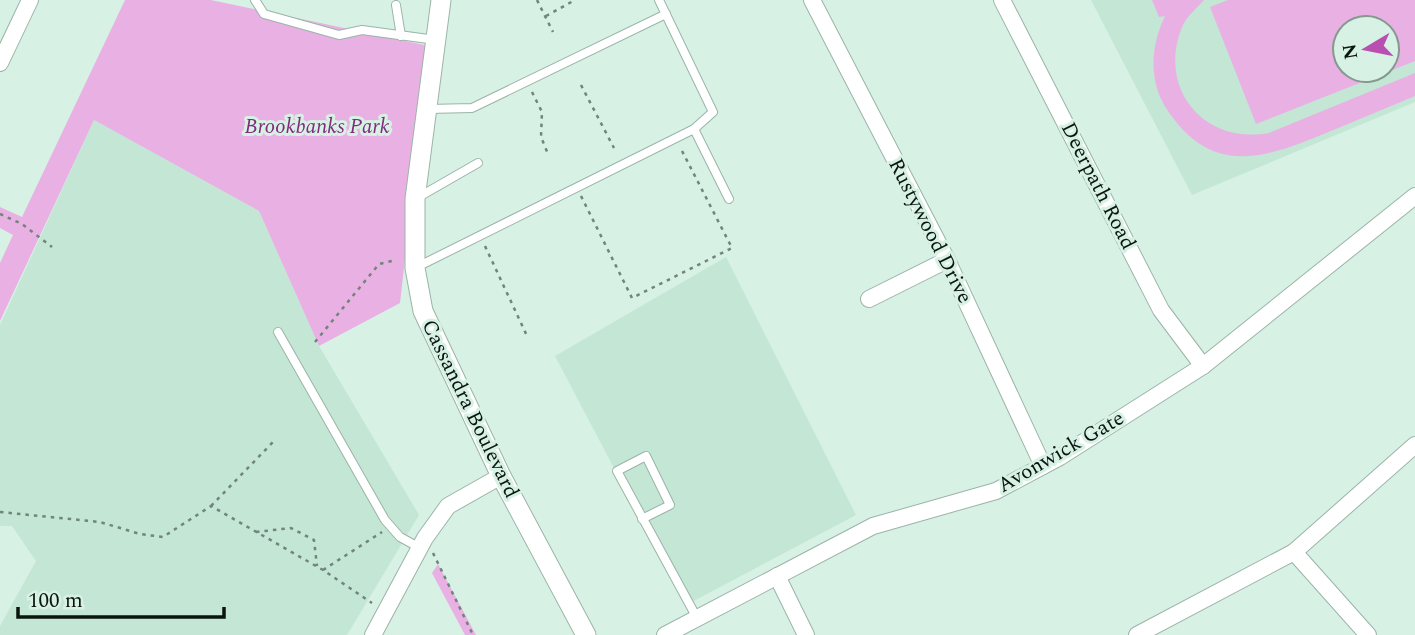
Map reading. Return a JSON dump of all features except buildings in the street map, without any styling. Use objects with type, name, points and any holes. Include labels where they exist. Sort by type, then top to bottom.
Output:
[{"type":"street","points":[[0,63],[30,0]]},
{"type":"street","name":"Cassandra Boulevard","points":[[441,0],[415,199],[415,268],[423,311],[501,476],[586,635]]},
{"type":"street","name":"Rustywood Drive","points":[[812,0],[947,260],[1043,466]]},
{"type":"street","name":"Deerpath Road","points":[[1002,0],[1161,310],[1203,366]]},
{"type":"street","points":[[0,23],[16,30]]},
{"type":"street","name":"Avonwick Gate","points":[[665,635],[873,526],[996,491],[1043,466],[1203,366],[1415,196]]},
{"type":"street","points":[[869,299],[947,260]]},
{"type":"street","points":[[1137,635],[1294,552],[1415,445]]},
{"type":"street","points":[[373,635],[423,543],[448,506],[501,476]]},
{"type":"street","points":[[1294,552],[1368,635]]},
{"type":"street","points":[[777,576],[806,635]]},
{"type":"lane","points":[[255,0],[264,14],[339,35],[362,30],[436,40]]},
{"type":"lane","points":[[415,268],[694,129],[713,112],[659,0]]},
{"type":"lane","points":[[396,5],[401,36]]},
{"type":"lane","points":[[426,109],[472,108],[666,14]]},
{"type":"lane","points":[[694,129],[729,199]]},
{"type":"lane","points":[[415,199],[478,163]]},
{"type":"lane","points":[[278,332],[391,527],[400,537],[423,543]]},
{"type":"lane","points":[[642,519],[670,505],[646,456],[617,471],[642,519],[697,618]]},
{"type":"path","points":[[537,0],[554,32]]},
{"type":"path","points":[[546,16],[575,0]]},
{"type":"path","points":[[528,82],[542,112],[541,137],[548,154]]},
{"type":"path","points":[[581,85],[614,148]]},
{"type":"path","points":[[576,187],[632,298],[732,248],[675,138]]},
{"type":"path","points":[[0,214],[22,224],[52,247]]},
{"type":"path","points":[[480,236],[528,338]]},
{"type":"path","points":[[315,342],[379,264],[396,260]]},
{"type":"path","points":[[0,512],[100,522],[140,534],[163,537],[211,506],[275,440]]},
{"type":"path","points":[[211,506],[323,570],[387,613]]},
{"type":"path","points":[[323,570],[391,527]]},
{"type":"path","points":[[256,532],[291,528],[314,540],[317,567]]},
{"type":"path","points":[[423,543],[473,635]]},
{"type":"shaded area","points":[[1091,0],[1415,0],[1415,102],[1192,195]]},
{"type":"shaded area","points":[[94,120],[259,211],[319,346],[419,515],[347,635],[0,635],[0,626],[36,561],[12,526],[0,526],[0,325]]},
{"type":"shaded area","points":[[726,257],[856,515],[686,605],[555,356]]},
{"type":"green space","name":"Brookbanks Park","points":[[125,0],[211,0],[429,46],[400,303],[319,346],[259,211],[94,120],[0,321],[0,263],[13,235],[0,228],[0,207],[22,217]]},
{"type":"green space","points":[[1152,0],[1204,0],[1183,25],[1176,48],[1176,70],[1181,90],[1191,107],[1224,130],[1245,134],[1269,133],[1388,84],[1401,84],[1401,79],[1415,73],[1415,96],[1284,149],[1241,156],[1221,154],[1202,145],[1184,130],[1160,97],[1153,62],[1165,16],[1159,17]]},
{"type":"green space","points":[[1228,0],[1415,0],[1415,61],[1401,67],[1401,14],[1331,14],[1331,84],[1357,84],[1256,124],[1210,7]]},
{"type":"green space","points":[[438,564],[476,635],[465,635],[432,573]]}]
